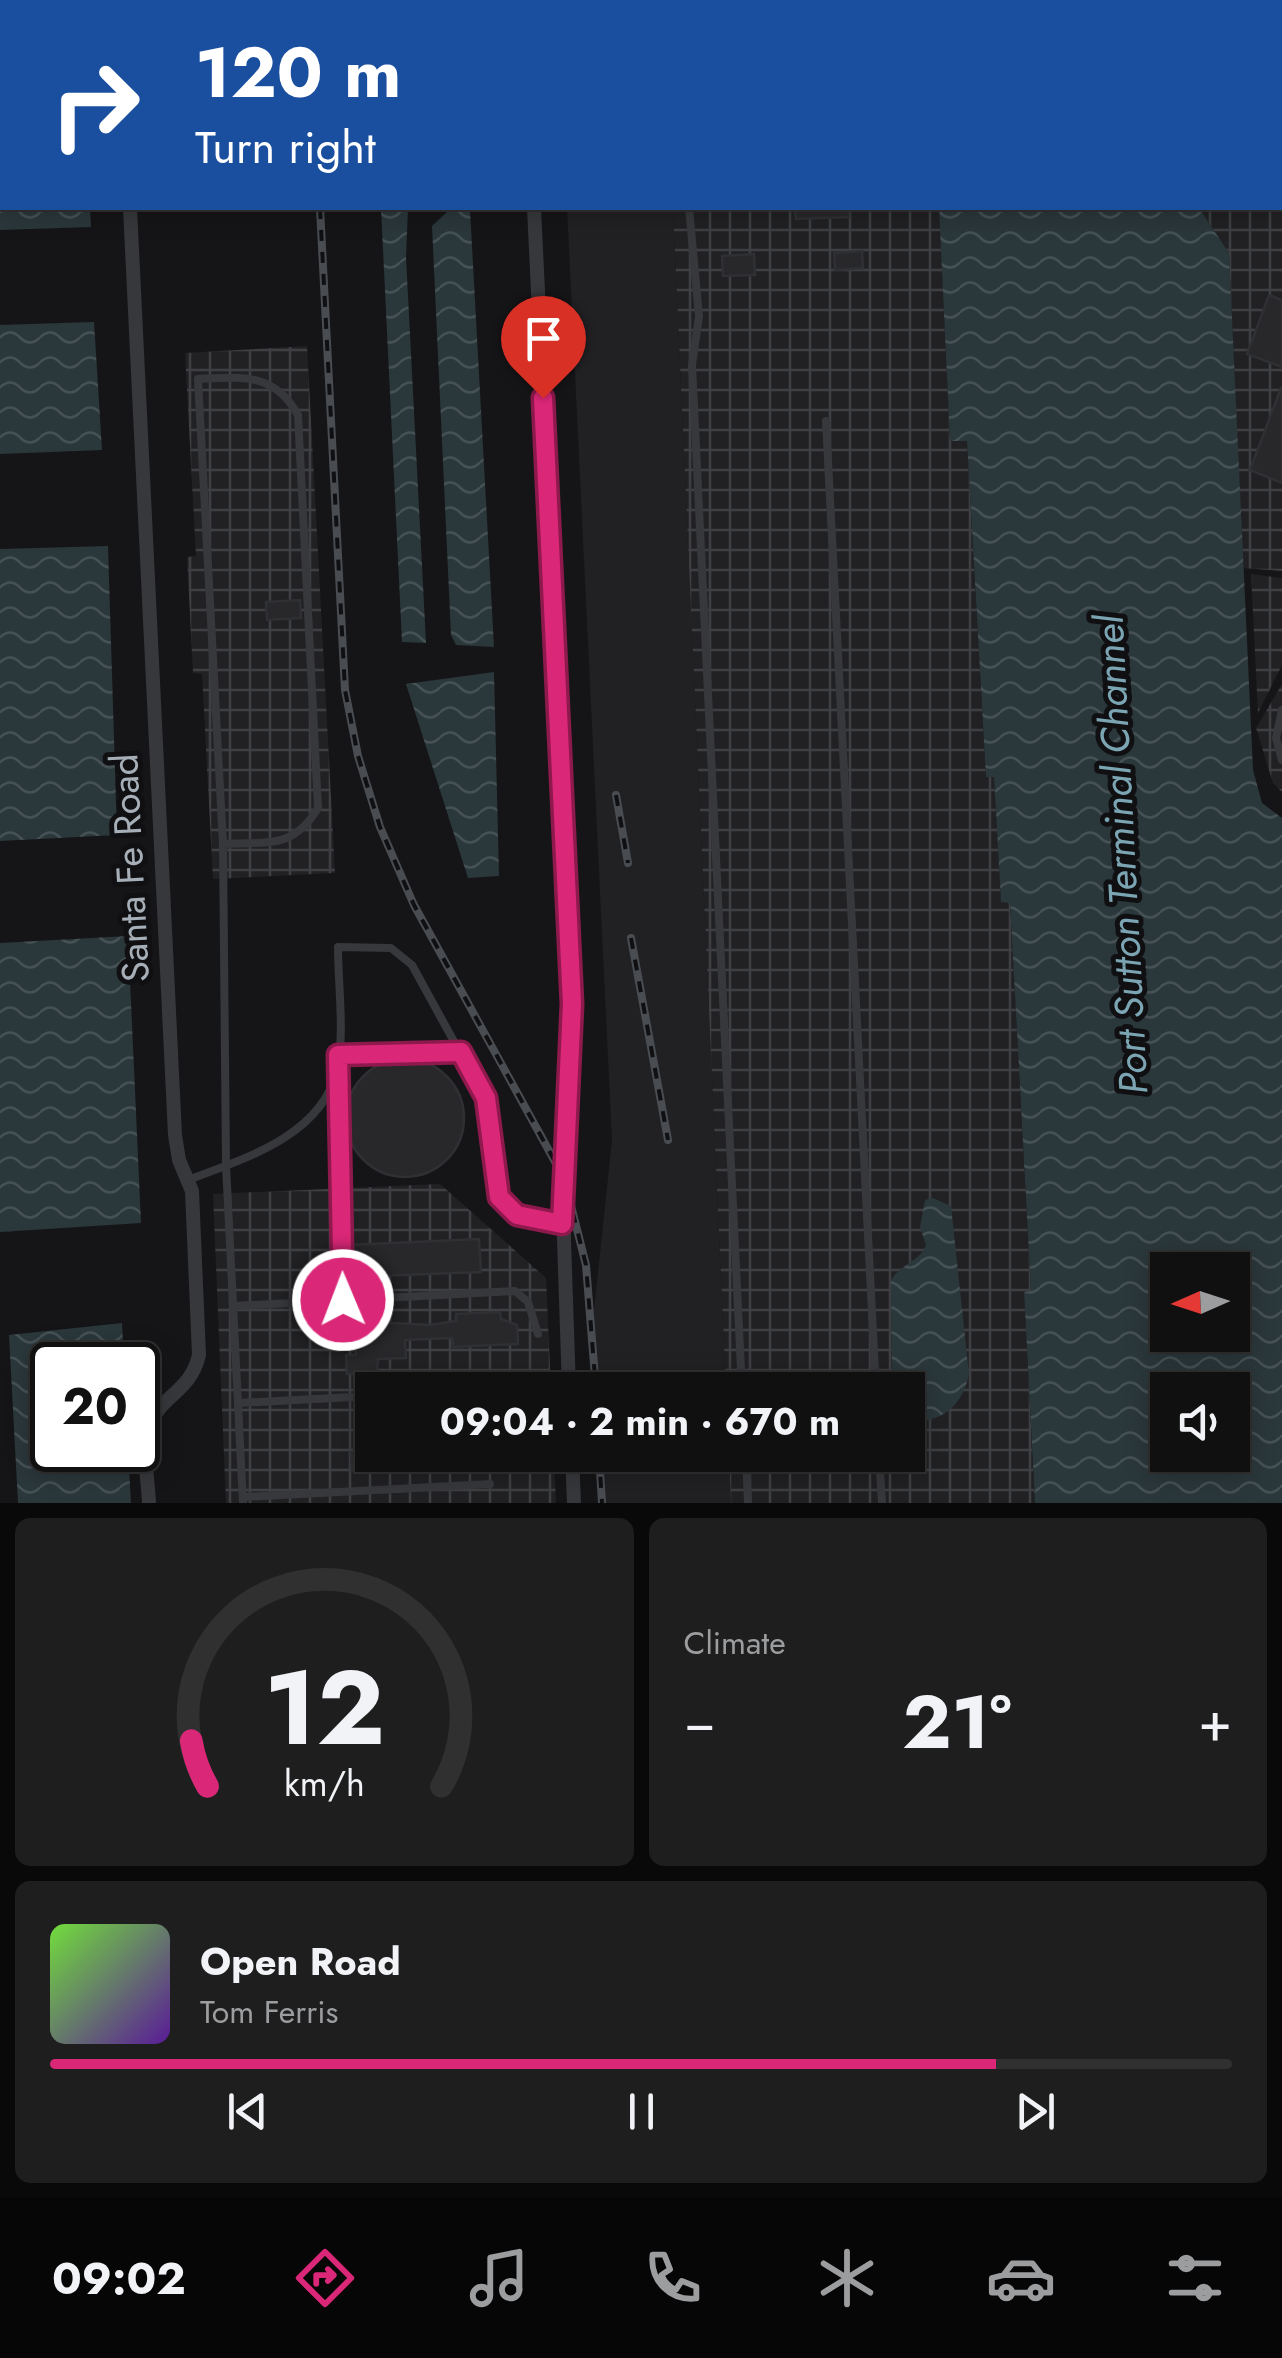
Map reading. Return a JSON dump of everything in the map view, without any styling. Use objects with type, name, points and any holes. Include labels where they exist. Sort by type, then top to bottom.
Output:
[{"type":"street","name":"Santa Fe Road","points":[[130,210],[176,1135],[193,1205],[199,1354],[194,1375],[151,1419],[147,1436],[149,1503]]},
{"type":"street","points":[[534,210],[572,1004],[562,1224],[568,1372]]},
{"type":"street","points":[[573,1472],[574,1503]]},
{"type":"lane","points":[[689,210],[699,316],[693,384],[741,1372]]},
{"type":"lane","points":[[222,844],[291,839],[306,829],[318,808],[298,415],[286,393],[264,382],[239,377],[198,379],[222,844],[226,1166],[243,1500],[490,1484]]},
{"type":"lane","points":[[826,421],[875,1372]]},
{"type":"lane","points":[[1282,710],[1276,738],[1282,760]]},
{"type":"lane","points":[[343,1300],[338,946],[390,948],[412,965],[486,1098],[499,1197],[517,1215],[562,1224]]},
{"type":"lane","points":[[338,1055],[461,1052]]},
{"type":"lane","points":[[188,1180],[257,1154],[311,1118],[328,1096],[338,1068]]},
{"type":"lane","points":[[233,1306],[514,1291],[528,1302],[538,1334]]},
{"type":"lane","points":[[238,1403],[355,1397]]},
{"type":"lane","points":[[747,1472],[748,1503]]},
{"type":"lane","points":[[880,1472],[882,1503]]},
{"type":"shaded area","points":[[567,210],[673,210],[725,1372],[594,1372],[592,1329],[612,1140]]},
{"type":"shaded area","points":[[673,210],[939,210],[950,441],[967,441],[986,777],[994,777],[1001,901],[1010,903],[1031,1292],[1024,1293],[1035,1503],[731,1503],[730,1472],[925,1472],[925,1372],[725,1372]]},
{"type":"shaded area","points":[[1200,210],[1282,210],[1282,571],[1243,568],[1229,253]]},
{"type":"shaded area","points":[[307,346],[335,873],[213,879],[202,674],[193,673],[187,557],[196,556],[185,353]]},
{"type":"shaded area","points":[[1251,574],[1282,578],[1282,665],[1258,713]]},
{"type":"shaded area","points":[[1282,684],[1282,792],[1273,783],[1256,728]]},
{"type":"shaded area","points":[[440,1184],[546,1278],[550,1372],[355,1372],[355,1472],[555,1472],[556,1503],[226,1503],[213,1194]]},
{"type":"shaded area","points":[[599,1472],[730,1472],[731,1503],[600,1503]]},
{"type":"water","points":[[0,210],[90,210],[91,227],[0,230]]},
{"type":"water","points":[[381,210],[408,210],[406,257],[426,643],[402,642]]},
{"type":"water","points":[[470,210],[494,647],[456,645],[451,635],[432,226],[447,212]]},
{"type":"water","name":"Port Sutton Terminal Channel","points":[[939,210],[1200,210],[1229,253],[1253,770],[1262,803],[1282,818],[1282,1503],[1035,1503],[1024,1292],[1031,1291],[1010,903],[1001,902],[994,777],[986,777],[967,441],[950,441]]},
{"type":"water","points":[[94,322],[102,450],[0,454],[0,325]]},
{"type":"water","points":[[108,546],[117,835],[0,841],[0,549]]},
{"type":"water","points":[[494,672],[499,876],[468,878],[406,684]]},
{"type":"water","points":[[128,936],[141,1223],[0,1232],[0,943]]},
{"type":"water","points":[[933,1198],[951,1206],[969,1374],[956,1404],[940,1416],[925,1420],[925,1372],[892,1372],[891,1281],[926,1245],[920,1227],[925,1200]]},
{"type":"water","points":[[122,1323],[123,1342],[30,1342],[30,1472],[129,1472],[131,1503],[18,1503],[9,1335]]},
{"type":"building","points":[[795,210],[849,210],[849,217],[796,219]]},
{"type":"building","points":[[862,251],[863,268],[835,270],[834,253]]},
{"type":"building","points":[[754,254],[755,275],[723,276],[722,256]]},
{"type":"building","points":[[1269,295],[1282,300],[1282,367],[1247,354]]},
{"type":"building","points":[[1282,388],[1282,483],[1250,470]]},
{"type":"building","points":[[300,600],[301,618],[267,620],[266,602]]},
{"type":"building","points":[[405,1059],[438,1069],[454,1085],[464,1118],[454,1151],[438,1167],[405,1177],[372,1167],[356,1151],[346,1118],[356,1085],[372,1069]]},
{"type":"building","points":[[479,1239],[481,1272],[351,1277],[349,1245]]},
{"type":"building","points":[[500,1312],[501,1319],[517,1325],[518,1344],[453,1347],[452,1338],[405,1340],[406,1358],[378,1359],[377,1372],[347,1374],[346,1355],[356,1355],[354,1321],[430,1325],[456,1321],[456,1314]]},
{"type":"building","points":[[351,1452],[355,1452],[355,1470],[352,1470]]},
{"type":"railway","points":[[320,210],[345,690],[358,756],[380,827],[414,905],[564,1178],[586,1265],[595,1372]]},
{"type":"railway","points":[[616,795],[628,863]]},
{"type":"railway","points":[[631,938],[668,1140]]},
{"type":"railway","points":[[600,1472],[602,1503]]},
{"type":"route","points":[[343,1300],[338,1055],[461,1052],[486,1098],[499,1197],[517,1215],[562,1224],[571,1094],[572,1004],[543,398]]}]
